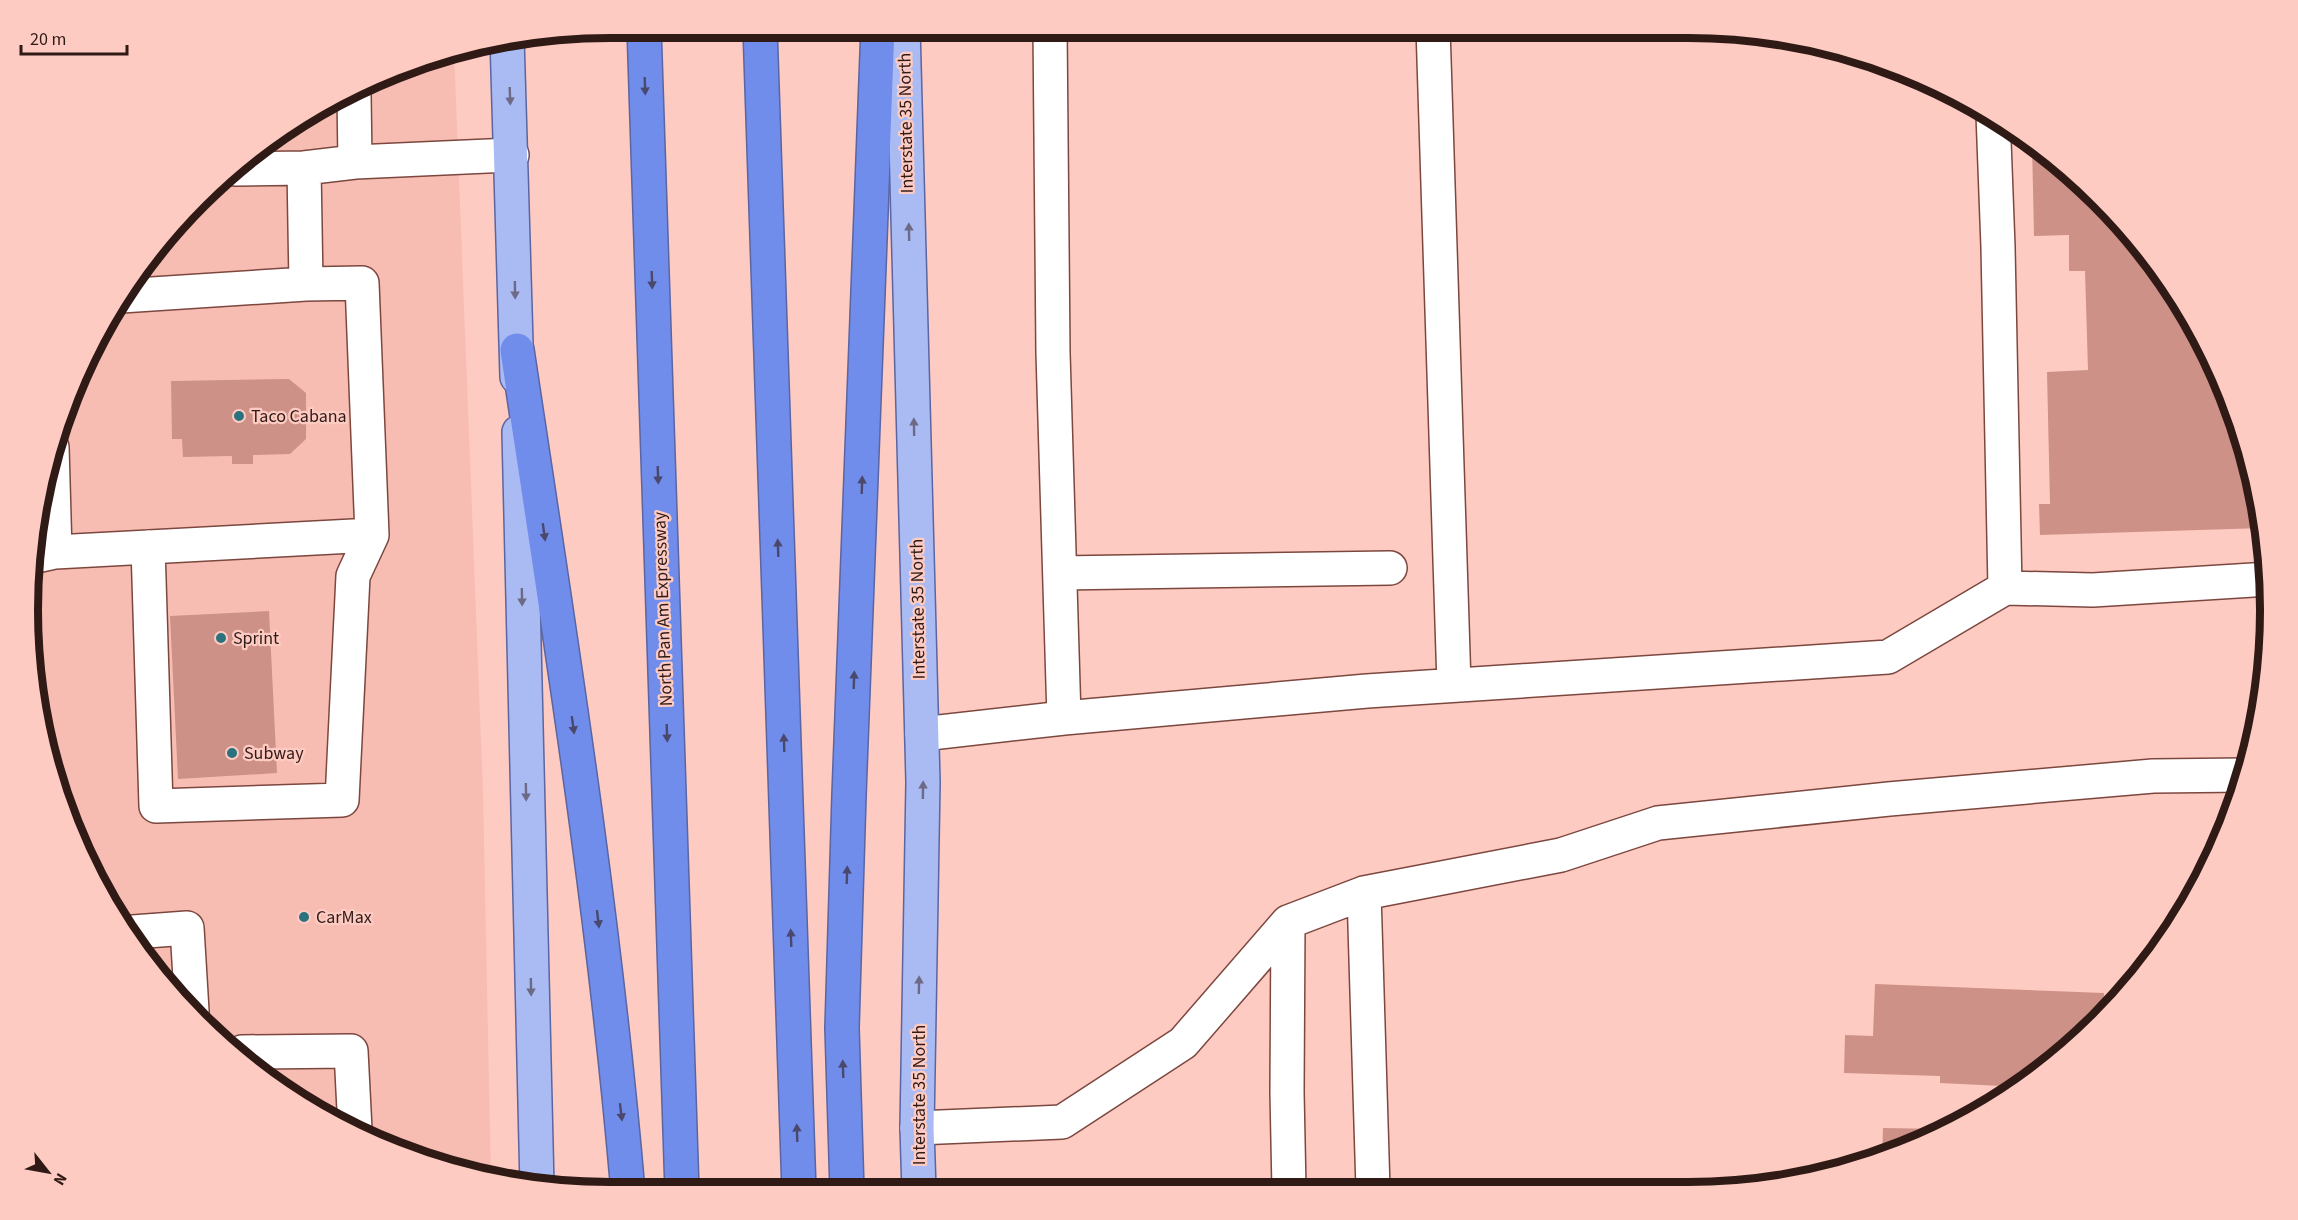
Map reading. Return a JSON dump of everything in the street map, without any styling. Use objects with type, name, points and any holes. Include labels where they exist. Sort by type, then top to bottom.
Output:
[{"type":"highway","name":"North Pan Am Expressway","points":[[644,38],[682,1182]]},
{"type":"highway","points":[[760,38],[799,1182]]},
{"type":"highway","points":[[847,1182],[843,1004],[878,38]]},
{"type":"highway","points":[[517,350],[586,815],[627,1182]]},
{"type":"main road","name":"Interstate 35 North","points":[[903,38],[922,734],[917,1128],[919,1182]]},
{"type":"main road","points":[[507,47],[537,1178]]},
{"type":"lane","points":[[1050,38],[1053,353],[1064,718]]},
{"type":"lane","points":[[1433,38],[1454,685]]},
{"type":"lane","points":[[354,99],[355,162]]},
{"type":"lane","points":[[1993,126],[1999,258],[2006,588]]},
{"type":"lane","points":[[246,169],[304,168],[355,162],[512,155]]},
{"type":"lane","points":[[304,168],[306,284]]},
{"type":"lane","points":[[132,295],[306,284],[362,283],[372,535],[354,576],[342,800],[156,806],[148,547]]},
{"type":"lane","points":[[49,499],[46,554],[372,535]]},
{"type":"lane","points":[[1060,573],[1390,568]]},
{"type":"lane","points":[[922,734],[1064,718],[1454,685],[1888,657],[2006,588],[2093,590],[2259,580]]},
{"type":"lane","points":[[917,1128],[1062,1122],[1183,1043],[1288,922],[1364,893],[1561,855],[1658,823],[1889,799],[2153,776],[2236,775]]},
{"type":"lane","points":[[1364,893],[1373,1182]]},
{"type":"lane","points":[[1288,922],[1289,1182]]},
{"type":"lane","points":[[137,932],[188,928],[191,1000]]},
{"type":"lane","points":[[247,1052],[351,1052],[355,1122]]},
{"type":"shaded area","points":[[454,59],[483,792],[491,1169],[462,1163],[391,1139],[324,1106],[261,1064],[205,1015],[180,987],[134,928],[114,896],[81,829],[57,758],[42,685],[39,647],[38,610],[42,535],[57,462],[81,391],[114,324],[134,292],[156,261],[205,205],[261,156],[324,114],[357,97],[391,81]]},
{"type":"building","points":[[2032,153],[2093,205],[2118,233],[2142,261],[2184,324],[2217,391],[2230,426],[2241,462],[2255,528],[2040,535],[2039,504],[2050,504],[2047,372],[2088,370],[2085,271],[2069,271],[2069,235],[2034,236]]},
{"type":"building","name":"Taco Cabana","points":[[289,379],[306,393],[306,439],[290,454],[253,455],[253,464],[232,464],[232,456],[183,457],[182,439],[172,439],[171,381]]},
{"type":"building","points":[[269,611],[277,773],[178,779],[170,616]]},
{"type":"building","points":[[1875,984],[2104,993],[2104,1003],[2093,1015],[2037,1064],[2006,1086],[1940,1083],[1940,1076],[1844,1073],[1845,1035],[1873,1036]]},
{"type":"building","points":[[1883,1128],[1929,1129],[1907,1139],[1882,1148]]},
{"type":"place","name":"Taco Cabana","points":[[239,416]]},
{"type":"place","name":"Sprint","points":[[221,638]]},
{"type":"place","name":"Subway","points":[[232,753]]},
{"type":"place","name":"CarMax","points":[[304,917]]}]
